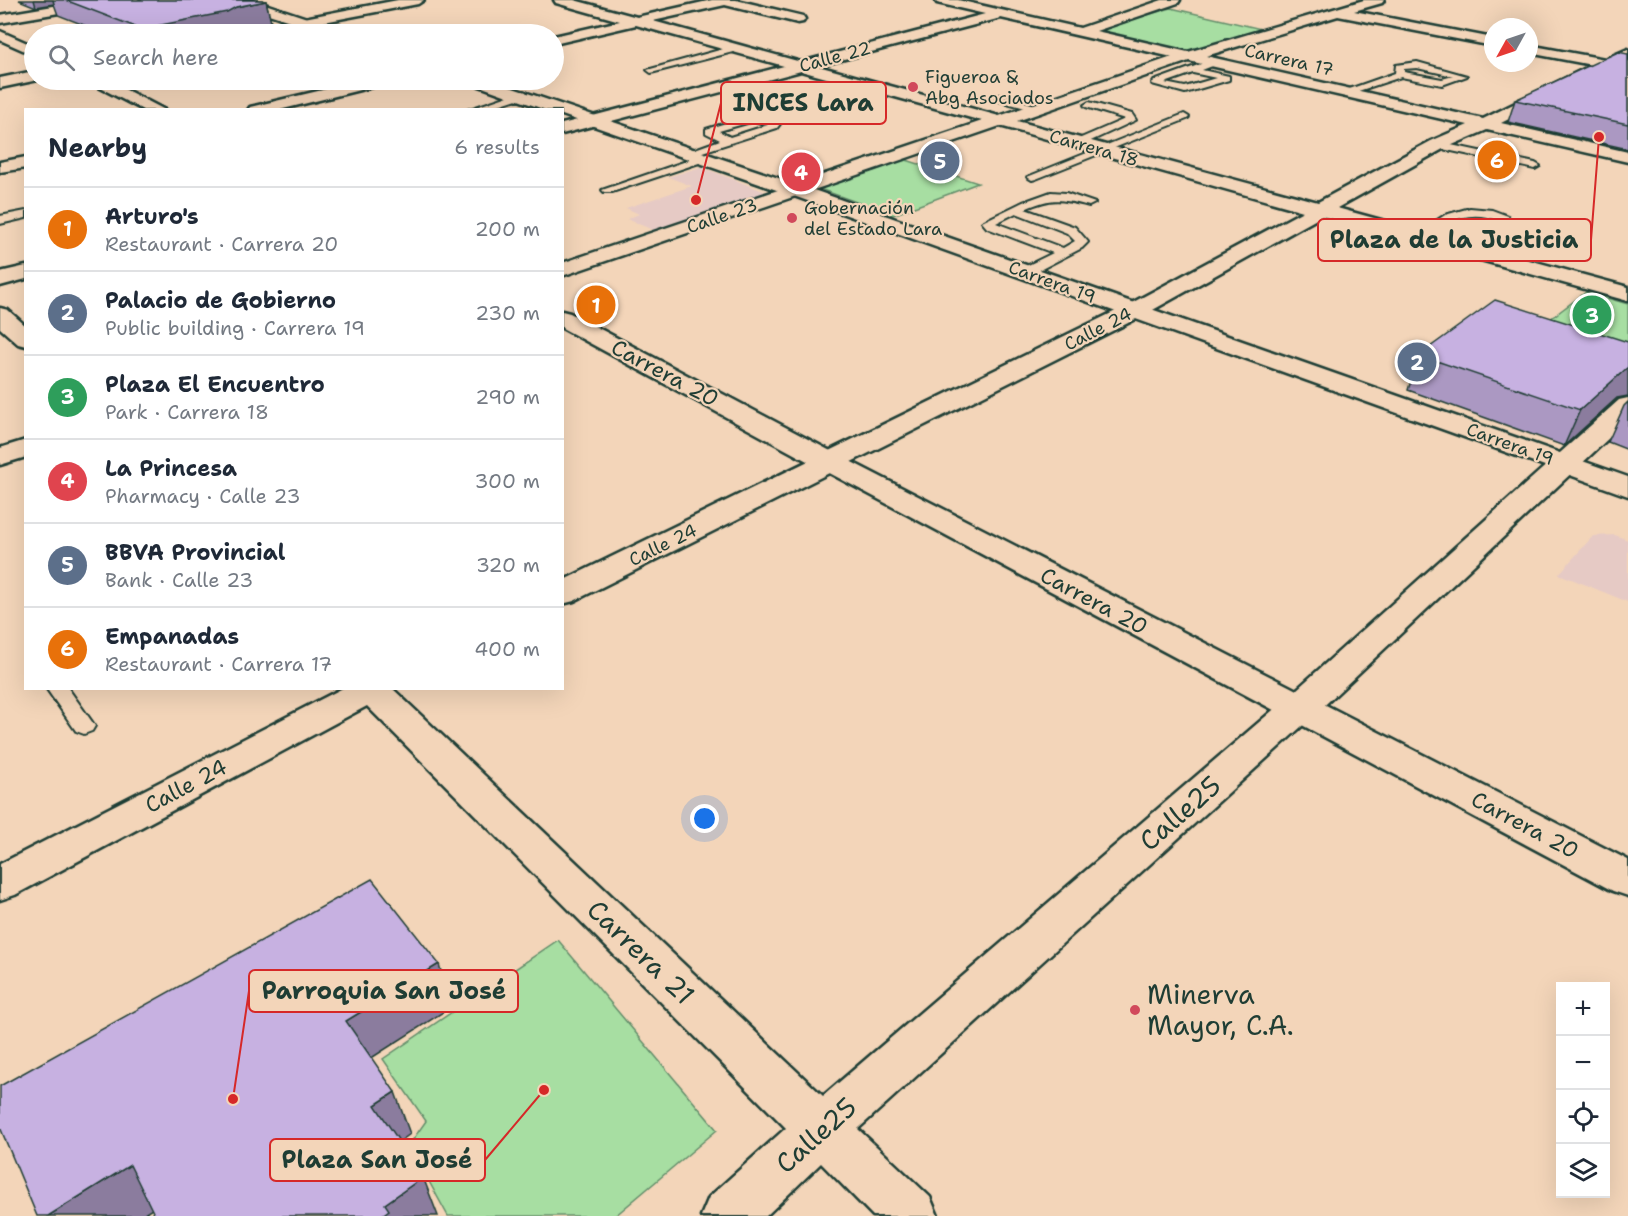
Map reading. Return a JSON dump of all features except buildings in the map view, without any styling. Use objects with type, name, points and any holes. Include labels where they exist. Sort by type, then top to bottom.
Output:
[{"type":"street","points":[[0,19],[112,0]]},
{"type":"street","points":[[240,0],[310,24]]},
{"type":"street","points":[[294,24],[417,0]]},
{"type":"street","name":"Carrera 18","points":[[560,0],[1628,294]]},
{"type":"street","points":[[564,38],[727,0],[798,19]]},
{"type":"street","name":"Carrera 17","points":[[941,0],[1081,32],[1190,63],[1212,63],[1628,157]]},
{"type":"street","points":[[1081,32],[1173,0]]},
{"type":"street","name":"Calle 23","points":[[564,269],[1036,108],[1190,63],[1378,0]]},
{"type":"street","points":[[1340,12],[1484,40]]},
{"type":"street","name":"Calle 22","points":[[564,128],[1004,13]]},
{"type":"street","points":[[0,35],[24,46]]},
{"type":"street","points":[[1538,50],[1622,62]]},
{"type":"street","name":"Calle 24","points":[[564,593],[1134,311],[1437,145],[1622,62]]},
{"type":"street","points":[[0,83],[24,78]]},
{"type":"street","points":[[116,90],[153,108]]},
{"type":"street","points":[[264,108],[341,90]]},
{"type":"street","name":"Carrera 19","points":[[509,90],[561,108]]},
{"type":"street","name":"Carrera 19","points":[[564,109],[1628,487]]},
{"type":"street","points":[[1,166],[24,162]]},
{"type":"street","points":[[0,279],[24,273]]},
{"type":"street","points":[[0,315],[24,337]]},
{"type":"street","name":"Carrera 20","points":[[564,319],[830,462],[1628,879]]},
{"type":"street","name":"Calle25","points":[[728,1216],[822,1129],[1299,708],[1628,406]]},
{"type":"street","points":[[0,457],[24,449]]},
{"type":"street","name":"Calle 24","points":[[0,883],[369,690]]},
{"type":"street","name":"Carrera 21","points":[[372,690],[911,1216]]},
{"type":"lane","points":[[651,70],[734,49]]},
{"type":"lane","points":[[1190,63],[1226,78],[1185,90],[1157,84],[1157,83],[1190,63]]},
{"type":"lane","points":[[1343,93],[1401,74],[1442,82],[1463,76],[1410,64],[1399,67],[1401,74]]},
{"type":"lane","points":[[477,108],[522,94]]},
{"type":"lane","points":[[999,99],[1036,108]]},
{"type":"lane","points":[[1078,143],[1131,120],[1129,116],[1089,105]]},
{"type":"lane","points":[[1032,177],[1184,117]]},
{"type":"lane","points":[[608,190],[729,140],[775,124],[760,118],[753,118],[710,131],[729,140]]},
{"type":"lane","points":[[1437,145],[1535,166]]},
{"type":"lane","points":[[1063,252],[988,223],[1049,194],[1068,196],[1089,203]]},
{"type":"lane","points":[[1015,209],[1071,230],[1082,242],[1025,272]]},
{"type":"lane","points":[[1419,236],[1464,210],[1486,211],[1504,219],[1504,223],[1462,248]]},
{"type":"lane","points":[[0,220],[24,214]]},
{"type":"lane","points":[[1333,250],[1378,225]]},
{"type":"lane","points":[[57,690],[84,726]]},
{"type":"shaded area","points":[[701,167],[766,192],[653,230],[627,219],[639,214],[626,208],[692,186],[668,177]]},
{"type":"shaded area","points":[[1615,535],[1628,540],[1628,602],[1559,574],[1593,536]]},
{"type":"green space","points":[[1171,8],[1270,31],[1194,53],[1096,30]]},
{"type":"green space","points":[[900,158],[978,183],[893,215],[814,187]]},
{"type":"green space","points":[[1586,292],[1628,304],[1628,352],[1542,325]]},
{"type":"green space","points":[[558,940],[717,1130],[615,1216],[448,1216],[409,1145],[426,1121],[383,1059]]},
{"type":"place","name":"Figueroa & Abg Asociados","points":[[913,87]]},
{"type":"place","name":"Plaza de la Justicia","points":[[1599,137]]},
{"type":"place","name":"Empanadas","points":[[1497,160]]},
{"type":"place","name":"BBVA Provincial","points":[[940,161]]},
{"type":"place","name":"La Princesa","points":[[801,172]]},
{"type":"place","name":"INCES Lara","points":[[696,200]]},
{"type":"place","name":"Gobernación del Estado Lara","points":[[792,218]]},
{"type":"place","name":"Arturo's","points":[[596,305]]},
{"type":"place","name":"Plaza El Encuentro","points":[[1592,315]]},
{"type":"place","name":"Palacio de Gobierno","points":[[1417,362]]},
{"type":"place","name":"Minerva Mayor, C.A.","points":[[1135,1010]]},
{"type":"place","name":"Plaza San José","points":[[544,1090]]},
{"type":"place","name":"Parroquia San José","points":[[233,1099]]}]
